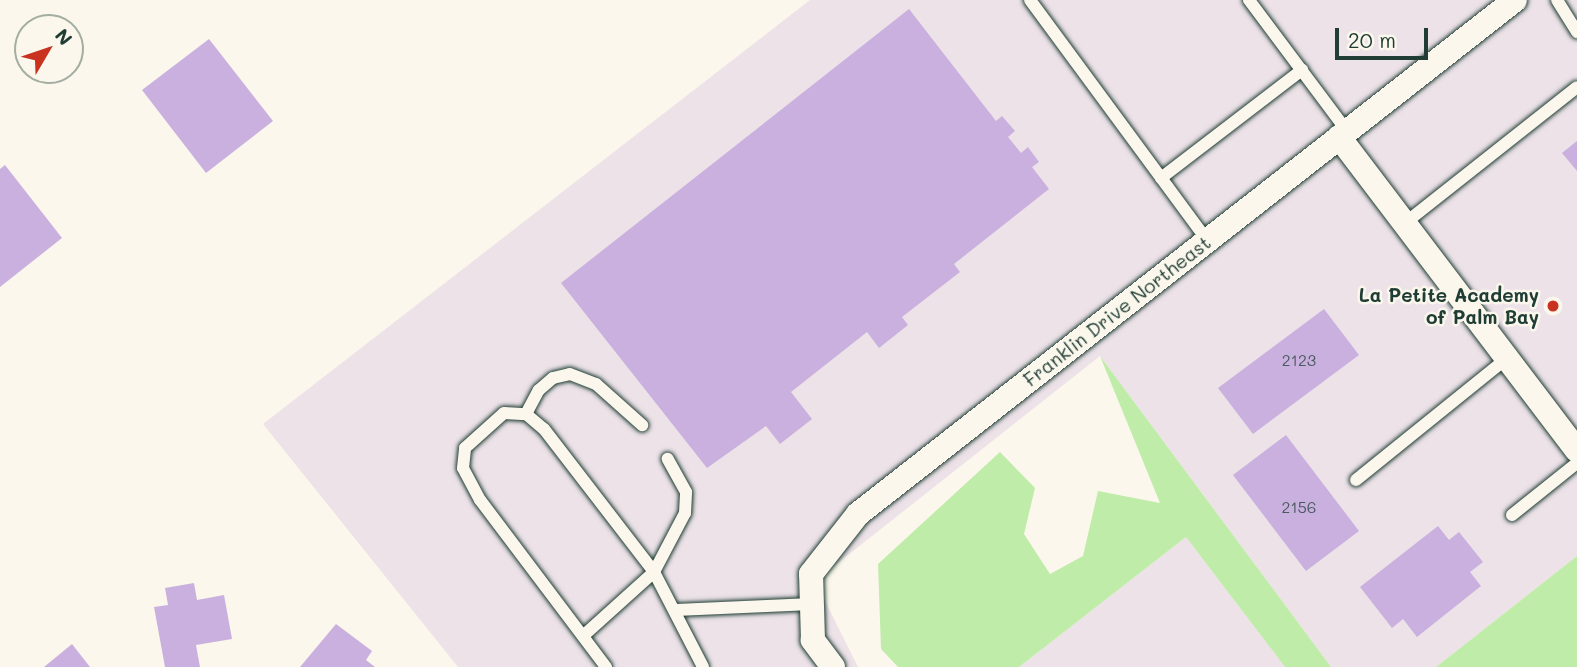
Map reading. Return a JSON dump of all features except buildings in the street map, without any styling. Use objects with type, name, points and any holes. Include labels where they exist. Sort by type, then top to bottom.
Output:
[{"type":"street","name":"Franklin Drive Northeast","points":[[832,667],[813,640],[811,574],[858,514],[1515,0]]},
{"type":"street","points":[[1343,134],[1405,223],[1577,450]]},
{"type":"lane","points":[[1030,0],[1207,240]]},
{"type":"lane","points":[[1249,0],[1301,70],[1343,134]]},
{"type":"lane","points":[[1557,0],[1577,32]]},
{"type":"lane","points":[[1161,178],[1301,70]]},
{"type":"lane","points":[[1405,223],[1577,87]]},
{"type":"lane","points":[[1356,480],[1507,358]]},
{"type":"lane","points":[[526,414],[539,390],[553,378],[570,374],[596,384],[642,425]]},
{"type":"lane","points":[[606,667],[480,500],[463,468],[465,448],[504,414],[526,414],[544,429],[654,572],[676,610],[703,667]]},
{"type":"lane","points":[[583,636],[654,572],[685,513],[686,492],[668,459]]},
{"type":"lane","points":[[1512,515],[1577,463]]},
{"type":"lane","points":[[676,610],[812,604]]},
{"type":"shaded area","points":[[810,0],[1577,0],[1577,556],[1436,667],[1331,667],[1100,356],[815,581],[858,667],[458,667],[263,424]]},
{"type":"shaded area","points":[[1186,537],[1285,667],[1019,667]]},
{"type":"green space","points":[[1100,356],[1331,667],[1285,667],[1186,537],[1019,667],[898,667],[881,649],[878,564],[1000,452],[1035,488],[1024,534],[1050,574],[1083,556],[1098,491],[1160,503]]},
{"type":"green space","points":[[1577,556],[1577,667],[1436,667]]},
{"type":"place","name":"La Petite Academy of Palm Bay","points":[[1553,306]]}]
